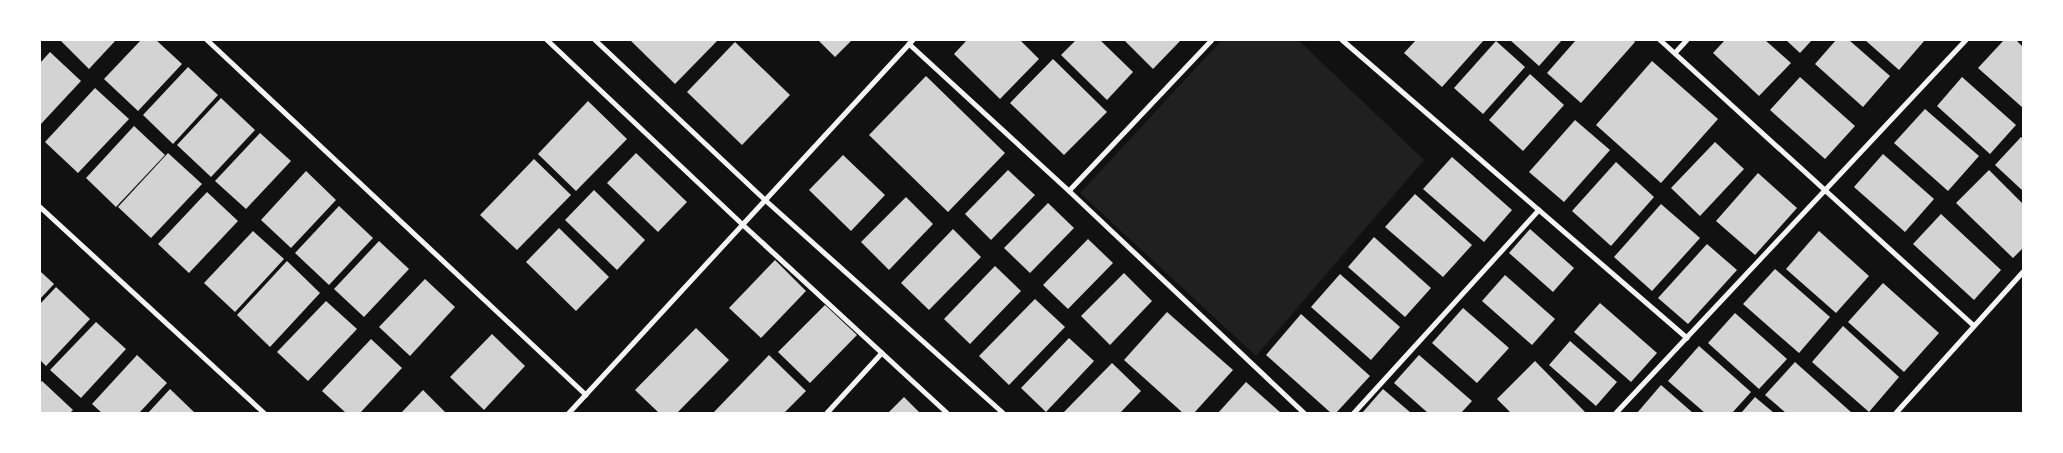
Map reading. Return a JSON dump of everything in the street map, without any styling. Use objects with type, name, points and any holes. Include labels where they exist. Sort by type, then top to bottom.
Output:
[{"type":"street","points":[[208,40],[586,395]]},
{"type":"street","points":[[547,40],[743,225],[947,413]]},
{"type":"street","points":[[595,40],[765,200],[1003,413]]},
{"type":"street","points":[[1069,191],[1212,40]]},
{"type":"street","points":[[1342,40],[1687,338]]},
{"type":"street","points":[[1660,40],[1973,325]]},
{"type":"street","points":[[1674,53],[1687,40]]},
{"type":"street","points":[[1616,413],[1966,40]]},
{"type":"street","points":[[569,413],[911,42],[1304,413]]},
{"type":"street","points":[[40,207],[264,413]]},
{"type":"street","points":[[1354,413],[1539,210]]},
{"type":"street","points":[[1896,413],[1973,325],[2023,272]]},
{"type":"street","points":[[827,413],[882,353]]},
{"type":"shaded area","points":[[1222,40],[1298,40],[1424,160],[1256,356],[1080,193]]},
{"type":"building","points":[[60,40],[116,40],[89,69]]},
{"type":"building","points":[[141,40],[156,40],[182,64],[138,111],[104,79]]},
{"type":"building","points":[[630,40],[718,40],[675,84]]},
{"type":"building","points":[[818,40],[852,40],[835,57]]},
{"type":"building","points":[[967,40],[1020,40],[1039,59],[1000,99],[954,54]]},
{"type":"building","points":[[1076,40],[1100,40],[1133,72],[1107,100],[1061,55]]},
{"type":"building","points":[[1124,40],[1181,40],[1153,69]]},
{"type":"building","points":[[1416,40],[1484,40],[1442,87],[1404,53]]},
{"type":"building","points":[[1510,40],[1562,40],[1539,66]]},
{"type":"building","points":[[1576,40],[1633,40],[1635,42],[1581,103],[1547,73]]},
{"type":"building","points":[[1725,40],[1765,40],[1791,63],[1759,96],[1713,53]]},
{"type":"building","points":[[1786,40],[1812,40],[1800,53]]},
{"type":"building","points":[[1836,40],[1849,40],[1890,76],[1863,107],[1815,64]]},
{"type":"building","points":[[1865,40],[1925,40],[1899,70]]},
{"type":"building","points":[[2004,40],[2016,40],[2023,47],[2023,108],[1978,68]]},
{"type":"building","points":[[1496,41],[1525,67],[1483,114],[1454,88]]},
{"type":"building","points":[[735,42],[790,95],[742,145],[687,92]]},
{"type":"building","points":[[50,52],[81,81],[40,125],[40,63]]},
{"type":"building","points":[[1053,59],[1107,112],[1064,155],[1010,103]]},
{"type":"building","points":[[1652,61],[1718,119],[1661,183],[1596,125]]},
{"type":"building","points":[[188,67],[218,95],[173,144],[143,115]]},
{"type":"building","points":[[1530,74],[1564,105],[1523,151],[1489,120]]},
{"type":"building","points":[[926,76],[1005,153],[948,212],[869,135]]},
{"type":"building","points":[[1800,77],[1855,126],[1825,159],[1770,110]]},
{"type":"building","points":[[1962,77],[2016,125],[1990,154],[1937,106]]},
{"type":"building","points":[[95,88],[129,119],[78,173],[45,142]]},
{"type":"building","points":[[221,98],[255,130],[211,177],[177,145]]},
{"type":"building","points":[[588,101],[627,139],[576,191],[538,154]]},
{"type":"building","points":[[1925,109],[1979,156],[1948,191],[1894,143]]},
{"type":"building","points":[[1575,120],[1610,150],[1564,202],[1529,172]]},
{"type":"building","points":[[134,126],[165,155],[116,207],[86,178]]},
{"type":"building","points":[[260,133],[291,161],[246,209],[215,181]]},
{"type":"building","points":[[2021,137],[2023,139],[2023,191],[1995,165]]},
{"type":"building","points":[[1715,142],[1744,169],[1700,216],[1671,188]]},
{"type":"building","points":[[168,153],[202,184],[151,238],[118,207]]},
{"type":"building","points":[[636,153],[687,202],[658,232],[607,183]]},
{"type":"building","points":[[1883,154],[1934,199],[1905,232],[1854,187]]},
{"type":"building","points":[[843,155],[885,195],[851,231],[809,190]]},
{"type":"building","points":[[1452,157],[1512,210],[1484,242],[1423,189]]},
{"type":"building","points":[[534,159],[571,195],[517,250],[480,215]]},
{"type":"building","points":[[1616,162],[1654,197],[1611,246],[1572,211]]},
{"type":"building","points":[[1008,170],[1035,195],[991,240],[965,214]]},
{"type":"building","points":[[1989,170],[2023,204],[2023,248],[2013,258],[1956,203]]},
{"type":"building","points":[[306,171],[336,200],[291,248],[261,220]]},
{"type":"building","points":[[1758,173],[1797,208],[1755,255],[1716,221]]},
{"type":"building","points":[[594,190],[645,240],[617,270],[565,220]]},
{"type":"building","points":[[207,192],[238,221],[189,273],[158,244]]},
{"type":"building","points":[[1415,194],[1472,245],[1443,277],[1385,227]]},
{"type":"building","points":[[906,197],[933,224],[889,270],[861,242]]},
{"type":"building","points":[[1048,203],[1074,228],[1030,273],[1004,248]]},
{"type":"building","points":[[1661,204],[1700,238],[1652,291],[1614,257]]},
{"type":"building","points":[[339,206],[373,238],[329,285],[295,253]]},
{"type":"building","points":[[1941,214],[2001,270],[1974,300],[1913,244]]},
{"type":"building","points":[[559,228],[609,277],[576,311],[526,262]]},
{"type":"building","points":[[953,229],[981,257],[929,310],[901,283]]},
{"type":"building","points":[[1530,229],[1574,268],[1553,292],[1509,253]]},
{"type":"building","points":[[253,231],[284,259],[235,312],[204,283]]},
{"type":"building","points":[[1819,231],[1869,276],[1836,313],[1786,269]]},
{"type":"building","points":[[1374,237],[1431,288],[1405,317],[1348,267]]},
{"type":"building","points":[[1088,239],[1113,263],[1068,309],[1043,285]]},
{"type":"building","points":[[379,241],[409,269],[364,317],[334,289]]},
{"type":"building","points":[[1707,244],[1737,270],[1688,324],[1658,298]]},
{"type":"building","points":[[775,260],[806,291],[761,338],[729,308]]},
{"type":"building","points":[[287,261],[320,293],[270,347],[237,315]]},
{"type":"building","points":[[995,266],[1021,291],[970,344],[944,319]]},
{"type":"building","points":[[1775,269],[1830,317],[1799,353],[1743,304]]},
{"type":"building","points":[[40,271],[54,284],[40,299]]},
{"type":"building","points":[[1124,273],[1152,301],[1110,345],[1081,316]]},
{"type":"building","points":[[1340,274],[1400,327],[1371,360],[1311,307]]},
{"type":"building","points":[[1505,275],[1555,319],[1532,345],[1482,301]]},
{"type":"building","points":[[425,279],[455,307],[410,356],[379,327]]},
{"type":"building","points":[[1883,283],[1939,333],[1904,372],[1848,322]]},
{"type":"building","points":[[56,287],[90,319],[46,366],[40,360],[40,304]]},
{"type":"building","points":[[1035,299],[1065,327],[1009,385],[979,356]]},
{"type":"building","points":[[326,301],[357,329],[308,381],[277,352]]},
{"type":"building","points":[[1600,303],[1657,353],[1631,382],[1574,332]]},
{"type":"building","points":[[825,305],[857,335],[810,383],[778,352]]},
{"type":"building","points":[[1463,308],[1509,348],[1477,383],[1432,343]]},
{"type":"building","points":[[1167,312],[1233,370],[1194,413],[1183,413],[1124,360]]},
{"type":"building","points":[[1735,313],[1787,359],[1759,389],[1708,343]]},
{"type":"building","points":[[1301,314],[1370,376],[1336,413],[1331,413],[1266,355]]},
{"type":"building","points":[[96,322],[126,349],[81,398],[50,370]]},
{"type":"building","points":[[1843,326],[1899,377],[1869,412],[1812,362]]},
{"type":"building","points":[[696,328],[729,360],[677,413],[659,413],[635,390]]},
{"type":"building","points":[[492,334],[525,366],[484,410],[450,377]]},
{"type":"building","points":[[1069,338],[1094,361],[1046,412],[1021,388]]},
{"type":"building","points":[[371,339],[402,368],[360,413],[346,413],[322,391]]},
{"type":"building","points":[[1570,341],[1617,382],[1596,406],[1549,365]]},
{"type":"building","points":[[1699,346],[1751,392],[1732,413],[1705,413],[1668,381]]},
{"type":"building","points":[[137,355],[167,383],[139,413],[102,413],[92,404]]},
{"type":"building","points":[[769,355],[806,391],[784,413],[713,413]]},
{"type":"building","points":[[1419,355],[1472,401],[1461,413],[1428,413],[1394,383]]},
{"type":"building","points":[[1535,361],[1586,413],[1511,413],[1497,399]]},
{"type":"building","points":[[1795,362],[1852,413],[1786,413],[1765,395]]},
{"type":"building","points":[[1112,363],[1141,391],[1120,413],[1063,413]]},
{"type":"building","points":[[42,381],[73,410],[70,413],[40,413],[40,383]]},
{"type":"building","points":[[1246,382],[1281,413],[1218,413]]},
{"type":"building","points":[[1661,385],[1693,413],[1637,413]]},
{"type":"building","points":[[170,389],[195,413],[148,413]]},
{"type":"building","points":[[1383,389],[1411,413],[1362,413]]},
{"type":"building","points":[[423,390],[446,413],[401,413]]},
{"type":"building","points":[[904,397],[920,413],[888,413]]},
{"type":"building","points":[[1755,397],[1774,413],[1741,413]]}]
